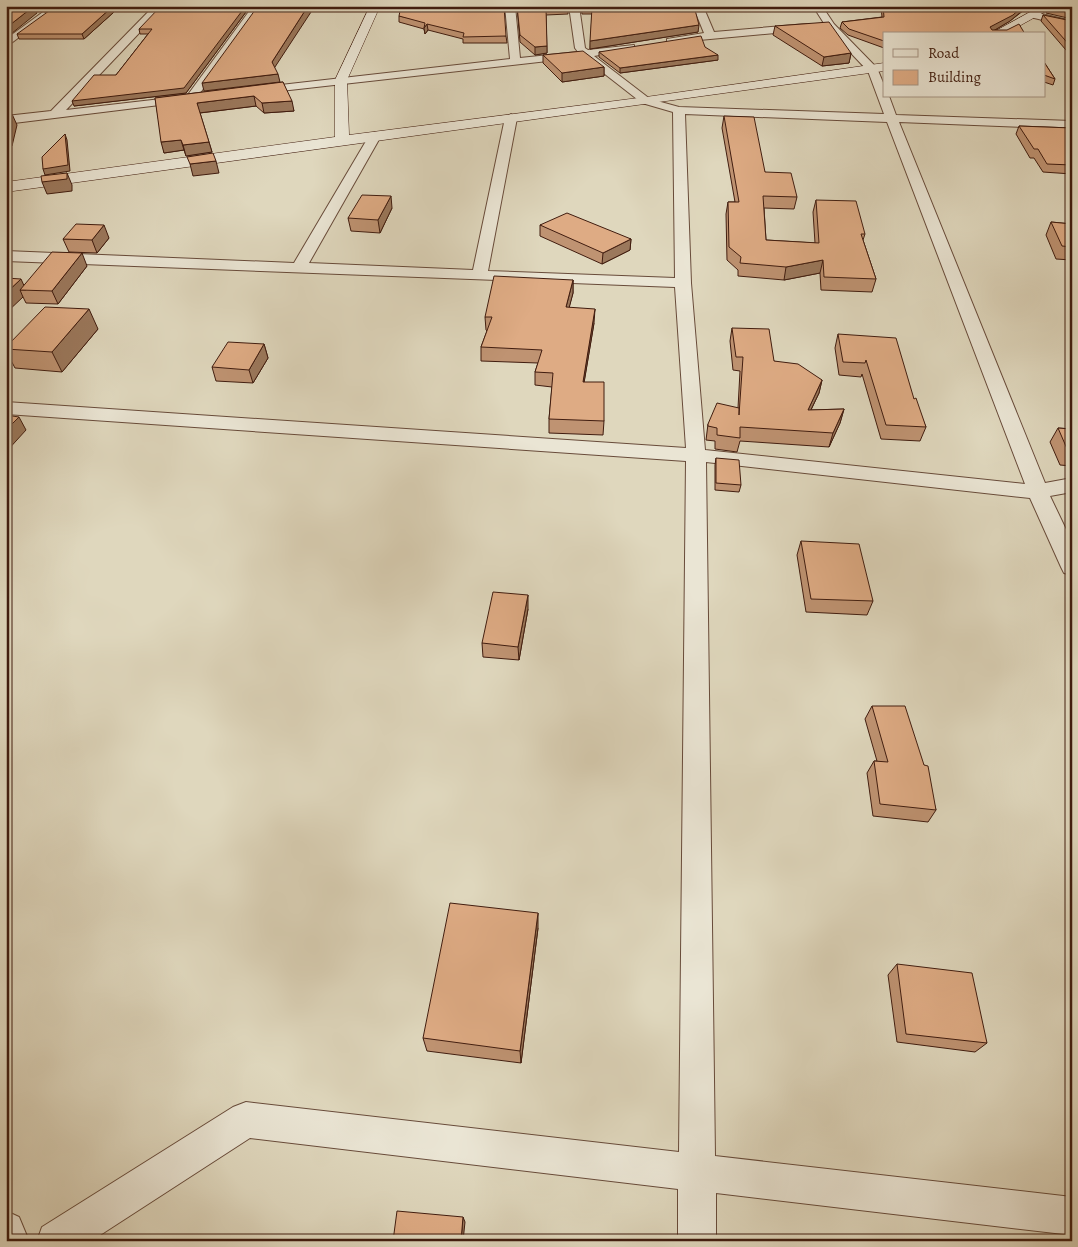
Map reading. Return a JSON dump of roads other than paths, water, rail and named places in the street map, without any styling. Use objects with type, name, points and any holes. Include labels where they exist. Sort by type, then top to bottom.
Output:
[{"type":"street","points":[[510,6],[515,61]]},
{"type":"street","points":[[574,6],[580,48],[585,54],[646,101],[679,110],[1072,125]]},
{"type":"street","points":[[698,6],[710,35]]},
{"type":"street","points":[[817,6],[830,26],[879,69],[883,84]]},
{"type":"street","points":[[6,44],[53,7]]},
{"type":"street","points":[[191,98],[258,7]]},
{"type":"street","points":[[6,8],[375,7],[341,80],[342,140]]},
{"type":"street","points":[[1000,32],[1048,7]]},
{"type":"street","points":[[54,114],[159,8]]},
{"type":"street","points":[[1033,15],[1072,24]]},
{"type":"street","points":[[662,43],[710,35],[830,26]]},
{"type":"street","points":[[238,93],[642,46]]},
{"type":"street","points":[[6,187],[342,140],[879,69]]},
{"type":"street","points":[[6,120],[210,96]]},
{"type":"street","points":[[887,98],[892,118],[1038,492],[1072,567]]},
{"type":"street","points":[[679,110],[683,283],[696,455],[697,1241]]},
{"type":"street","points":[[479,276],[511,118]]},
{"type":"street","points":[[300,266],[375,136]]},
{"type":"street","points":[[6,256],[300,266],[479,276],[683,283]]},
{"type":"street","points":[[6,408],[696,455],[1038,492],[1072,485]]},
{"type":"street","points":[[56,1241],[246,1120],[1072,1216]]},
{"type":"street","points":[[6,1230],[10,1241]]}]
